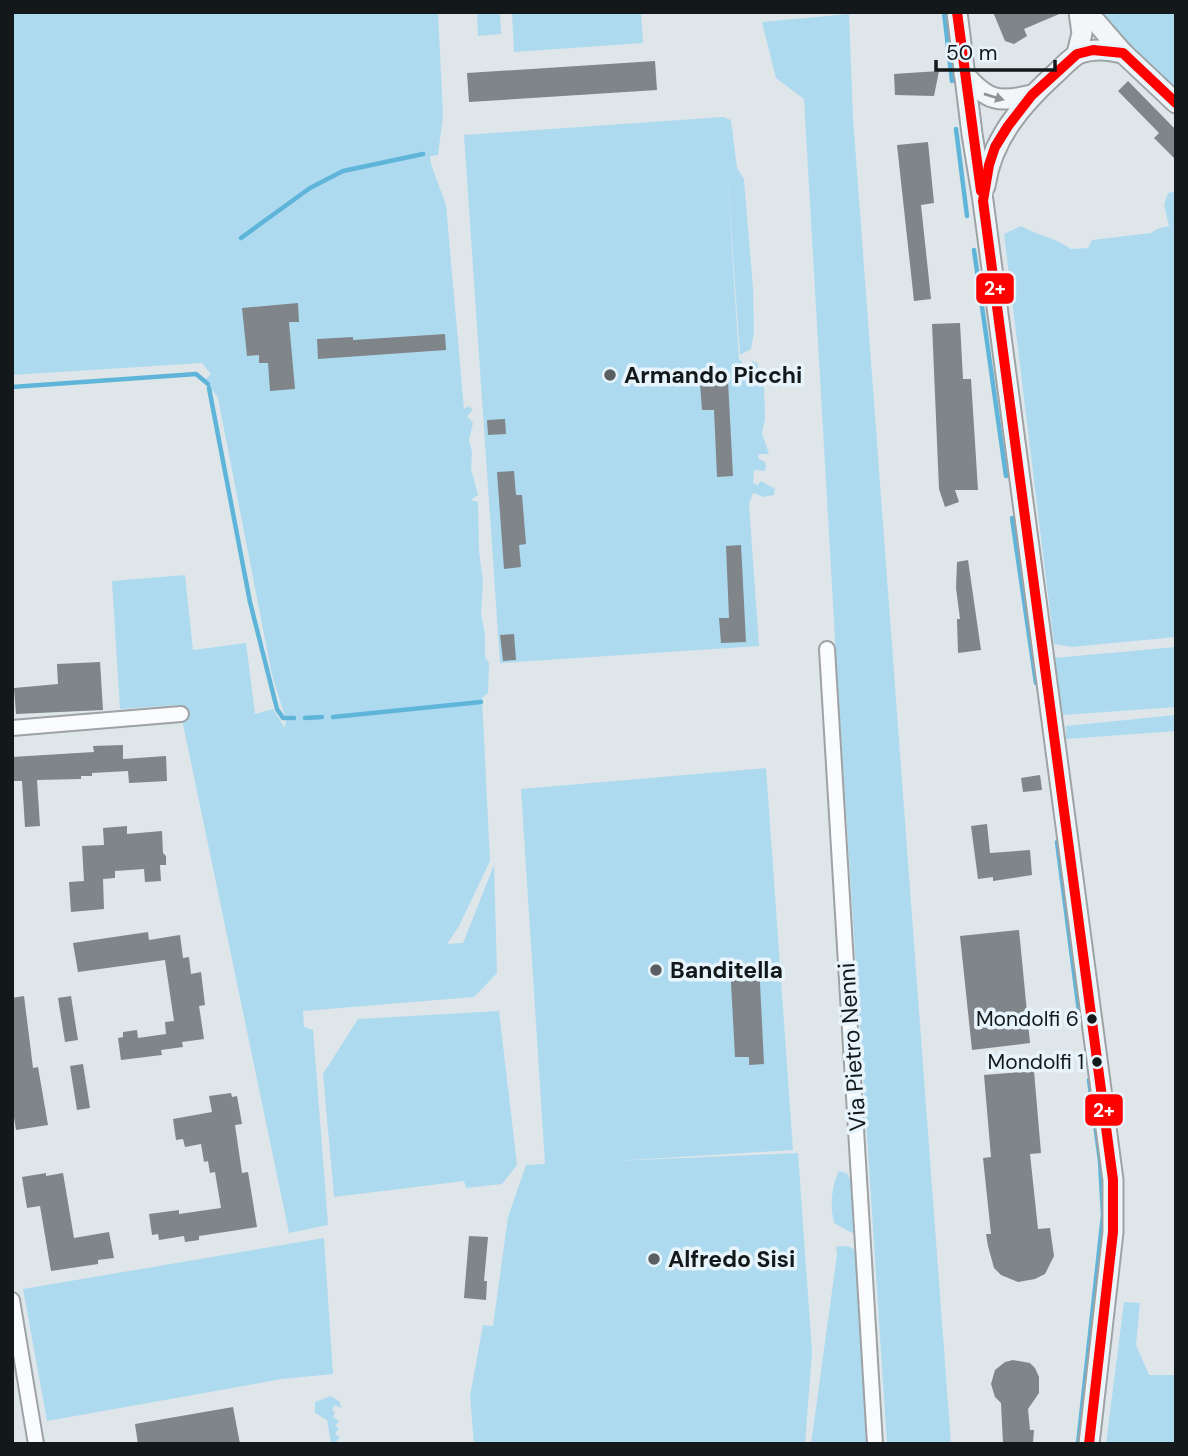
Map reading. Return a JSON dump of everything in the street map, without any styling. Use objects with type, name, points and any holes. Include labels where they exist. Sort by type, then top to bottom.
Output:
[{"type":"main road","points":[[957,12],[1113,1180],[1113,1232],[1089,1444]]},
{"type":"main road","points":[[1081,12],[1096,22],[1123,53],[1176,103]]},
{"type":"main road","points":[[1077,54],[1082,33],[1081,12]]},
{"type":"main road","points":[[983,201],[995,147],[1032,95],[1077,54],[1093,50],[1123,53]]},
{"type":"main road","points":[[964,74],[977,89],[993,98],[1003,100],[1032,95]]},
{"type":"street","name":"Via Pietro Nenni","points":[[827,649],[875,1444]]},
{"type":"street","points":[[12,728],[181,715]]},
{"type":"street","points":[[12,1300],[36,1444]]},
{"type":"shaded area","points":[[12,12],[438,12],[443,115],[438,155],[430,156],[446,205],[464,409],[469,406],[473,410],[467,416],[473,423],[469,440],[472,452],[471,469],[478,495],[471,500],[478,502],[483,581],[481,613],[485,657],[489,663],[488,693],[482,698],[490,861],[459,926],[447,944],[463,943],[494,865],[497,973],[474,997],[303,1011],[304,1027],[313,1030],[328,1225],[289,1233],[179,705],[120,709],[112,581],[185,575],[193,650],[246,643],[255,714],[273,709],[285,728],[286,720],[272,675],[218,398],[205,380],[211,374],[202,363],[12,375]]},
{"type":"shaded area","points":[[477,12],[500,12],[501,34],[478,36]]},
{"type":"shaded area","points":[[512,12],[641,12],[643,43],[514,52]]},
{"type":"shaded area","points":[[1098,12],[1176,12],[1176,92],[1172,89]]},
{"type":"shaded area","points":[[849,14],[853,118],[951,1444],[887,1444],[837,673],[804,99],[776,78],[762,22]]},
{"type":"shaded area","name":"Armando Picchi","points":[[723,117],[731,120],[737,168],[744,179],[753,288],[754,332],[751,349],[740,355],[727,169],[739,360],[742,361],[743,374],[746,374],[747,366],[753,361],[757,363],[764,386],[765,419],[762,433],[769,454],[759,454],[758,458],[765,462],[765,471],[754,470],[753,483],[758,485],[761,481],[775,489],[774,495],[764,497],[753,493],[749,504],[759,646],[500,663],[464,135]]},
{"type":"shaded area","points":[[1176,191],[1176,637],[1072,647],[1054,644],[1004,234],[1021,226],[1071,249],[1088,248],[1092,240],[1151,233],[1169,226],[1164,205],[1168,193]]},
{"type":"shaded area","points":[[1176,647],[1176,707],[1063,715],[1054,658]]},
{"type":"shaded area","points":[[1176,715],[1176,731],[1066,739],[1066,726]]},
{"type":"shaded area","points":[[766,768],[793,1150],[614,1161],[798,1153],[812,1352],[805,1444],[474,1444],[470,1396],[483,1325],[493,1326],[508,1217],[526,1165],[545,1164],[521,789]]},
{"type":"shaded area","points":[[499,1011],[517,1165],[502,1184],[466,1188],[464,1181],[334,1197],[323,1074],[358,1019]]},
{"type":"shaded area","points":[[839,1171],[847,1173],[852,1185],[856,1235],[834,1223],[832,1197]]},
{"type":"shaded area","points":[[324,1238],[333,1374],[282,1379],[47,1421],[23,1289]]},
{"type":"shaded area","points":[[842,1246],[856,1251],[857,1256],[866,1394],[866,1444],[811,1444],[836,1247]]},
{"type":"shaded area","points":[[1124,1302],[1140,1303],[1136,1345],[1149,1375],[1176,1375],[1176,1444],[1106,1444]]},
{"type":"shaded area","points":[[331,1396],[340,1402],[341,1408],[335,1405],[332,1410],[335,1412],[333,1417],[339,1421],[335,1426],[339,1428],[335,1434],[340,1437],[336,1442],[339,1444],[331,1444],[327,1420],[315,1413],[315,1402]]},
{"type":"building","points":[[993,12],[1064,12],[1024,29],[1027,36],[1014,44],[1005,41]]},
{"type":"building","points":[[655,61],[657,90],[469,102],[467,73]]},
{"type":"building","points":[[939,71],[934,96],[895,95],[894,74]]},
{"type":"building","points":[[1128,81],[1176,130],[1176,160],[1154,138],[1159,133],[1118,91]]},
{"type":"building","points":[[928,142],[934,203],[921,205],[931,299],[914,301],[897,145]]},
{"type":"building","points":[[298,303],[299,322],[289,322],[295,389],[270,391],[268,363],[259,363],[259,355],[247,356],[242,308]]},
{"type":"building","points":[[960,323],[963,379],[971,379],[978,490],[955,490],[959,502],[945,507],[939,489],[932,324]]},
{"type":"building","points":[[445,334],[446,350],[318,359],[317,339],[353,337],[353,340]]},
{"type":"building","points":[[728,381],[733,476],[717,477],[714,410],[702,410],[700,383]]},
{"type":"building","points":[[505,419],[506,434],[488,435],[487,420]]},
{"type":"building","points":[[514,471],[516,495],[522,495],[526,544],[519,545],[521,567],[504,569],[497,472]]},
{"type":"building","points":[[741,545],[746,642],[721,643],[719,618],[729,618],[726,546]]},
{"type":"building","points":[[968,560],[981,650],[958,653],[957,619],[960,619],[956,588],[957,562]]},
{"type":"building","points":[[514,634],[516,660],[503,661],[500,635]]},
{"type":"building","points":[[100,662],[103,710],[16,714],[14,688],[58,684],[57,664]]},
{"type":"building","points":[[123,745],[123,759],[166,756],[167,781],[129,783],[128,771],[92,773],[92,776],[81,776],[81,779],[37,780],[40,826],[25,827],[22,781],[12,781],[12,757],[94,752],[93,746]]},
{"type":"building","points":[[1040,775],[1042,790],[1023,792],[1021,778]]},
{"type":"building","points":[[987,824],[990,853],[1030,850],[1032,875],[993,881],[993,877],[978,879],[971,826]]},
{"type":"building","points":[[127,826],[127,834],[162,831],[166,865],[160,865],[161,881],[145,882],[144,869],[115,871],[115,878],[103,879],[104,909],[71,912],[69,882],[84,881],[82,846],[104,845],[103,828]]},
{"type":"building","points":[[1019,930],[1030,1043],[972,1050],[960,936]]},
{"type":"building","points":[[148,932],[149,940],[180,935],[183,958],[189,957],[191,974],[201,972],[205,1005],[199,1006],[204,1039],[182,1042],[183,1047],[161,1050],[162,1055],[121,1060],[118,1038],[123,1037],[123,1032],[137,1030],[138,1038],[166,1034],[165,1022],[174,1021],[165,960],[78,972],[73,943]]},
{"type":"building","points":[[759,963],[764,1064],[749,1065],[749,1057],[735,1057],[730,964]]},
{"type":"building","points":[[24,996],[33,1068],[38,1067],[48,1125],[16,1130],[12,1105],[12,998]]},
{"type":"building","points":[[71,996],[78,1040],[65,1042],[58,998]]},
{"type":"building","points":[[83,1064],[90,1108],[77,1110],[70,1066]]},
{"type":"building","points":[[1034,1071],[1041,1153],[1030,1154],[1038,1229],[1050,1228],[1054,1256],[1045,1274],[1018,1282],[1001,1275],[994,1268],[986,1234],[991,1234],[983,1158],[991,1157],[984,1075]]},
{"type":"building","points":[[231,1093],[232,1097],[237,1096],[242,1124],[235,1125],[242,1173],[248,1172],[257,1227],[199,1236],[199,1240],[185,1242],[184,1236],[159,1240],[158,1234],[152,1235],[149,1214],[179,1210],[179,1214],[221,1208],[215,1172],[210,1173],[208,1161],[204,1162],[201,1144],[185,1147],[183,1139],[176,1140],[173,1119],[212,1112],[209,1096]]},
{"type":"building","points":[[46,1173],[46,1176],[63,1173],[74,1238],[109,1232],[114,1258],[98,1260],[98,1264],[51,1271],[40,1206],[27,1208],[22,1177]]},
{"type":"building","points":[[469,1236],[488,1237],[484,1281],[487,1281],[486,1300],[464,1298]]},
{"type":"building","points":[[1013,1360],[1030,1363],[1039,1377],[1039,1393],[1028,1409],[1030,1430],[1034,1430],[1033,1444],[1003,1444],[1001,1403],[995,1397],[991,1384],[995,1370],[1005,1362]]},
{"type":"building","points":[[233,1407],[240,1444],[138,1444],[135,1424]]},
{"type":"waterway","points":[[944,12],[952,81]]},
{"type":"waterway","points":[[956,129],[967,216]]},
{"type":"waterway","points":[[241,238],[310,188],[343,171],[423,154]]},
{"type":"waterway","points":[[974,250],[1006,476]]},
{"type":"waterway","points":[[12,387],[196,374],[208,384]]},
{"type":"waterway","points":[[209,388],[250,602],[277,709],[283,718],[294,718]]},
{"type":"waterway","points":[[1012,518],[1036,683]]},
{"type":"waterway","points":[[333,717],[481,702]]},
{"type":"waterway","points":[[305,718],[322,717]]},
{"type":"waterway","points":[[1057,842],[1080,1019]]},
{"type":"waterway","points":[[1078,1444],[1103,1215],[1100,1161],[1089,1080]]},
{"type":"transit line","name":"2+","points":[[957,12],[981,191]]},
{"type":"transit line","name":"2+","points":[[1089,1444],[1113,1232],[1113,1180],[983,201],[989,165],[995,147],[1008,126],[1032,95],[1077,54],[1093,50],[1123,53],[1176,103]]},
{"type":"place","name":"Armando Picchi","points":[[610,375]]},
{"type":"place","name":"Banditella","points":[[656,970]]},
{"type":"place","name":"Mondolfi 6","points":[[1092,1019]]},
{"type":"place","name":"Mondolfi 1","points":[[1097,1062]]},
{"type":"place","name":"Alfredo Sisi","points":[[654,1259]]}]
